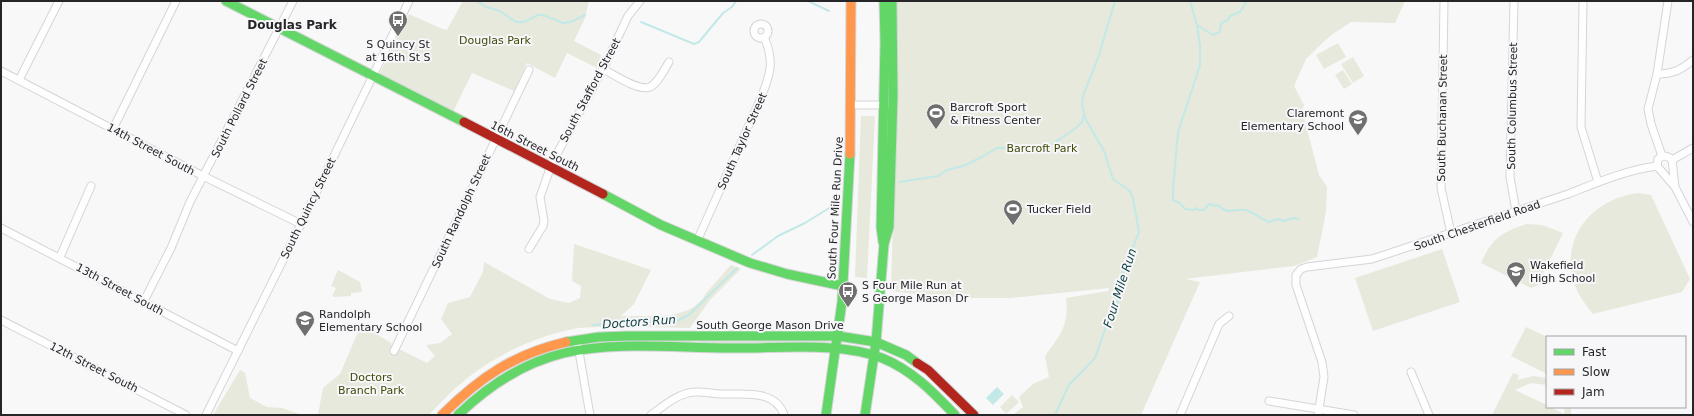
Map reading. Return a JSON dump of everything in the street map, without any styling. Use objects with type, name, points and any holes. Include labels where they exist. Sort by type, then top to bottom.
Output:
[{"type":"main road","name":"16th Street South","points":[[226,1],[551,167],[661,225],[697,242],[750,263],[787,274],[843,286]]},
{"type":"main road","name":"South Four Mile Run Drive","points":[[826,415],[838,336],[850,190],[852,105],[851,1]]},
{"type":"main road","points":[[884,1],[889,105]]},
{"type":"main road","points":[[865,415],[876,342],[884,244],[889,227],[889,105],[892,1]]},
{"type":"main road","name":"South George Mason Drive","points":[[442,415],[470,388],[502,366],[534,350],[576,339],[601,336],[838,336],[876,342],[906,355],[923,366],[974,415]]},
{"type":"main road","points":[[695,336],[695,348]]},
{"type":"main road","points":[[458,415],[486,391],[524,368],[546,359],[579,351],[619,348],[836,349],[863,351],[911,373],[955,415]]},
{"type":"street","points":[[19,80],[59,1]]},
{"type":"street","points":[[113,129],[176,1]]},
{"type":"street","name":"South Pollard Street","points":[[144,302],[203,176],[280,29],[293,1]]},
{"type":"street","name":"South Quincy Street","points":[[206,415],[301,224],[409,1]]},
{"type":"street","name":"South Stafford Street","points":[[529,249],[543,226],[544,221],[540,197],[551,167],[566,135],[582,111],[628,16],[640,1]]},
{"type":"street","name":"South Buchanan Street","points":[[1444,1],[1441,188],[1451,234]]},
{"type":"street","name":"South Columbus Street","points":[[1514,1],[1510,177],[1516,211]]},
{"type":"street","points":[[1583,1],[1581,127],[1598,182]]},
{"type":"street","points":[[1662,156],[1651,124],[1648,109],[1657,74],[1668,1]]},
{"type":"street","name":"South Taylor Street","points":[[697,242],[761,98],[770,74],[771,58],[769,48],[764,37]]},
{"type":"street","points":[[1657,74],[1670,74],[1681,70],[1693,60]]},
{"type":"street","points":[[603,69],[643,88],[648,88],[654,84],[670,62]]},
{"type":"street","name":"South Randolph Street","points":[[394,351],[529,70]]},
{"type":"street","name":"14th Street South","points":[[1,71],[203,176],[301,224]]},
{"type":"street","points":[[852,105],[889,105]]},
{"type":"street","points":[[1672,160],[1693,148]]},
{"type":"street","points":[[1675,187],[1672,160],[1668,156],[1662,156],[1658,159],[1657,166],[1675,187],[1693,222]]},
{"type":"street","name":"South Chesterfield Road","points":[[1319,412],[1324,377],[1322,362],[1296,285],[1296,274],[1301,269],[1372,259],[1451,234],[1568,194],[1598,182],[1657,166]]},
{"type":"street","points":[[1663,172],[1672,168]]},
{"type":"street","points":[[60,257],[91,186]]},
{"type":"street","name":"13th Street South","points":[[1,228],[60,257],[238,351]]},
{"type":"street","points":[[1180,415],[1219,324],[1229,316]]},
{"type":"street","name":"12th Street South","points":[[1,320],[186,415]]},
{"type":"street","points":[[576,339],[590,415]]},
{"type":"street","points":[[1411,372],[1429,415]]},
{"type":"street","points":[[651,415],[672,399],[690,392],[759,394],[782,408],[784,415]]},
{"type":"street","points":[[1269,401],[1319,412],[1354,415]]},
{"type":"green space","name":"Douglas Park","points":[[463,1],[589,1],[585,18],[574,41],[601,55],[597,68],[567,53],[555,78],[527,63],[514,91],[472,73],[453,112],[381,75],[380,73],[409,14],[447,30]]},
{"type":"green space","name":"Barcroft Park","points":[[896,1],[1405,1],[1395,23],[1351,22],[1330,36],[1306,59],[1294,86],[1304,105],[1302,110],[1319,175],[1327,187],[1326,212],[1317,257],[1294,266],[1185,279],[1200,282],[1141,415],[1013,415],[1023,407],[1019,397],[1033,384],[1049,377],[1045,356],[1063,329],[1067,308],[1066,298],[1108,291],[1109,288],[1010,298],[931,296],[891,291],[897,83]]},
{"type":"green space","points":[[1338,43],[1346,57],[1324,69],[1316,55]]},
{"type":"green space","points":[[1353,57],[1364,76],[1353,83],[1341,64]]},
{"type":"green space","points":[[1343,70],[1352,84],[1344,89],[1335,75]]},
{"type":"green space","points":[[861,116],[875,116],[867,278],[855,277]]},
{"type":"green space","points":[[1639,193],[1651,195],[1690,279],[1682,292],[1593,314],[1578,292],[1571,271],[1571,254],[1575,239],[1582,225],[1593,213],[1606,203]]},
{"type":"green space","points":[[1527,224],[1542,225],[1563,233],[1537,286],[1531,288],[1481,263],[1489,248],[1499,237],[1511,230]]},
{"type":"green space","name":"Doctors Branch Park","points":[[574,244],[651,270],[634,304],[621,316],[668,315],[691,309],[699,302],[731,265],[741,269],[710,300],[690,328],[589,327],[556,333],[515,348],[496,359],[460,384],[429,415],[318,415],[323,388],[340,374],[361,325],[391,343],[393,352],[399,349],[427,363],[435,356],[426,345],[440,343],[452,334],[441,319],[448,303],[470,297],[483,272],[484,262],[550,299],[569,303],[580,298],[581,286],[572,281]]},
{"type":"green space","points":[[1442,249],[1460,302],[1373,331],[1355,278]]},
{"type":"green space","points":[[338,270],[360,282],[362,292],[351,293],[351,296],[332,296],[336,288],[331,286]]},
{"type":"green space","points":[[1526,327],[1546,337],[1546,374],[1511,356]]},
{"type":"green space","points":[[691,340],[691,345],[584,347],[583,341]]},
{"type":"green space","points":[[699,340],[828,341],[827,343],[802,343],[791,346],[700,345]]},
{"type":"green space","points":[[240,370],[245,373],[250,398],[267,407],[282,408],[302,415],[213,415]]},
{"type":"green space","points":[[1513,373],[1519,375],[1517,380],[1533,376],[1546,378],[1546,385],[1531,383],[1515,390],[1546,405],[1546,408],[1552,408],[1564,414],[1565,408],[1571,408],[1571,415],[1492,415]]},
{"type":"green space","points":[[1012,395],[1019,402],[1006,414],[1000,407]]},
{"type":"water","points":[[997,387],[1004,394],[993,405],[986,398]]},
{"type":"waterway","points":[[477,1],[486,7],[500,11],[516,22],[524,22],[538,15],[543,15],[563,23],[571,22],[585,15]]},
{"type":"waterway","points":[[641,22],[694,44],[699,42],[723,13],[732,7],[736,1]]},
{"type":"waterway","points":[[808,1],[829,11]]},
{"type":"waterway","name":"Four Mile Run","points":[[1055,415],[1069,385],[1095,358],[1108,321],[1117,304],[1121,278],[1139,232],[1133,198],[1130,191],[1113,179],[1104,151],[1086,120],[1082,105],[1083,96],[1098,58],[1115,1]]},
{"type":"waterway","points":[[1190,1],[1197,25],[1200,46],[1200,65],[1178,132],[1173,200],[1180,203],[1185,209],[1194,210],[1196,208],[1199,210],[1204,210],[1209,204],[1216,206],[1218,205],[1228,211],[1245,210],[1268,222],[1278,219],[1283,221],[1293,218],[1299,219]]},
{"type":"waterway","points":[[1197,25],[1213,35],[1220,32],[1221,23],[1228,20],[1230,16],[1240,12],[1247,1]]},
{"type":"waterway","name":"Doctors Run","points":[[900,182],[938,176],[947,170],[963,166],[978,159],[997,148],[1048,147],[1076,128],[1082,122],[1084,115]]},
{"type":"waterway","name":"Doctors Run","points":[[752,255],[778,236],[805,223],[839,202]]},
{"type":"waterway","name":"Doctors Run","points":[[592,325],[630,322],[677,321],[690,314],[737,268]]},
{"type":"traffic: fast","points":[[226,1],[464,122]]},
{"type":"traffic: fast","points":[[883,242],[881,227],[885,43],[884,1]]},
{"type":"traffic: fast","points":[[865,415],[876,342],[884,244],[889,227],[893,96],[892,1]]},
{"type":"traffic: fast","points":[[826,415],[842,302],[850,154]]},
{"type":"traffic: fast","points":[[603,194],[661,225],[750,263],[787,274],[843,286]]},
{"type":"traffic: fast","points":[[566,342],[599,337],[627,336],[838,336],[876,342],[906,355],[917,363]]},
{"type":"traffic: fast","points":[[458,415],[469,404],[494,385],[520,369],[534,363],[549,357],[583,349],[624,346],[729,348],[807,347],[846,349],[882,358],[903,369],[922,382],[955,415]]},
{"type":"traffic: slow","points":[[850,154],[851,1]]},
{"type":"traffic: slow","points":[[442,415],[470,390],[498,369],[530,353],[566,342]]},
{"type":"traffic: jam","points":[[464,122],[603,194]]},
{"type":"traffic: jam","points":[[917,363],[928,370],[974,415]]},
{"type":"place","name":"S Quincy St at 16th St S","points":[[398,37]]},
{"type":"place","name":"Barcroft Sport & Fitness Center","points":[[936,130]]},
{"type":"place","name":"Claremont Elementary School","points":[[1358,136]]},
{"type":"place","name":"Tucker Field","points":[[1013,226]]},
{"type":"place","name":"Wakefield High School","points":[[1516,288]]},
{"type":"place","name":"S Four Mile Run at S George Mason Dr","points":[[848,308]]},
{"type":"place","name":"Randolph Elementary School","points":[[305,337]]},
{"type":"district","name":"Douglas Park","points":[[292,25]]}]
